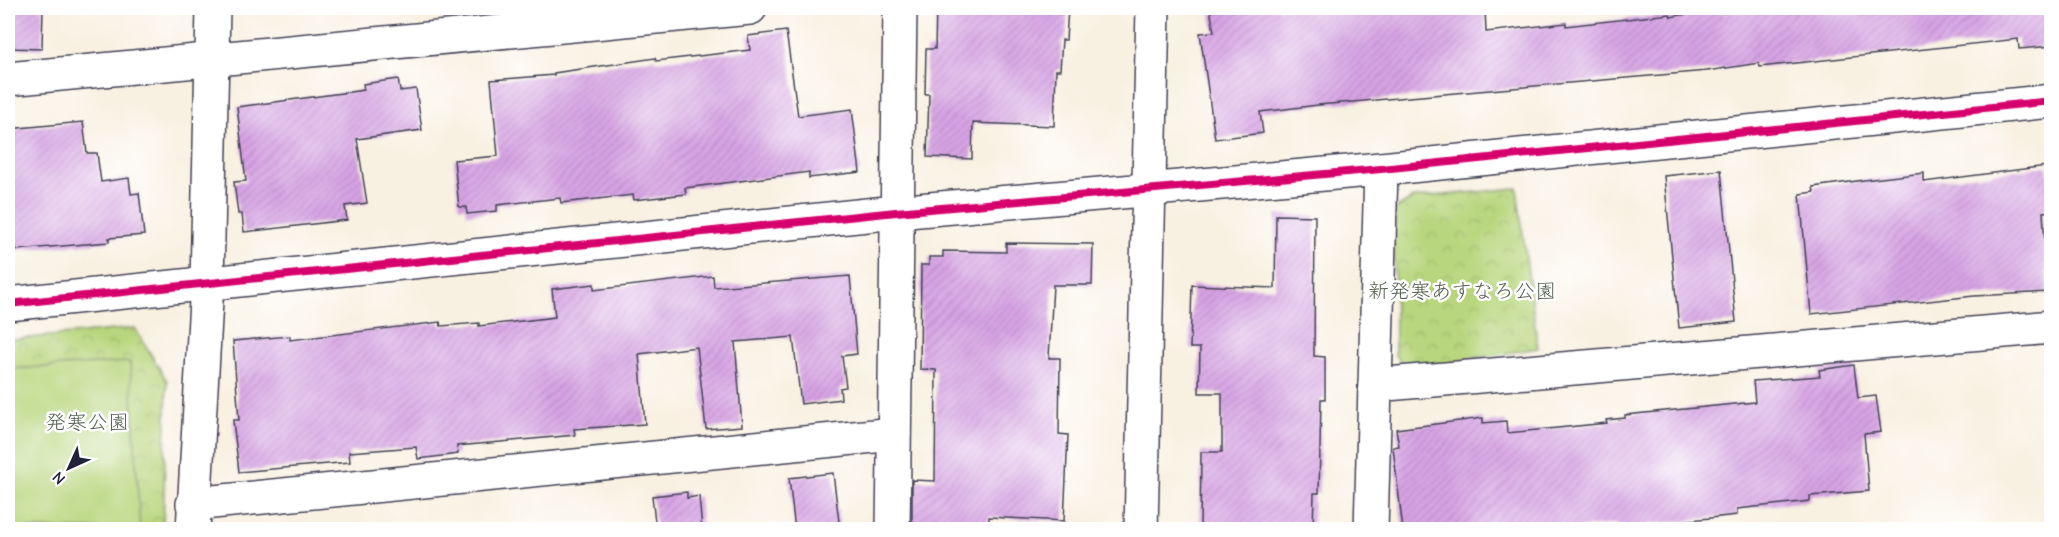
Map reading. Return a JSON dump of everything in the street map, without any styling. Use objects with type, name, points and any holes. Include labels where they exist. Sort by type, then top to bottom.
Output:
[{"type":"street","points":[[213,8],[207,283],[193,517],[894,434]]},
{"type":"street","points":[[8,79],[677,11],[750,8]]},
{"type":"street","points":[[893,530],[900,8]]},
{"type":"street","points":[[1141,530],[1153,8]]},
{"type":"street","points":[[8,304],[896,212],[1381,169],[2052,101]]},
{"type":"street","points":[[1371,530],[1381,169]]},
{"type":"street","points":[[1375,385],[2052,327]]},
{"type":"green space","name":"新発寒あすなろ公園","points":[[1517,188],[1538,348],[1407,370],[1395,355],[1394,210],[1413,198]]},
{"type":"green space","name":"発寒公園","points":[[135,328],[167,381],[163,529],[8,530],[8,340]]},
{"type":"green space","name":"発寒公園","points":[[130,362],[140,529],[8,529],[8,369]]},
{"type":"building","points":[[8,8],[43,8],[42,49],[8,48]]},
{"type":"building","points":[[936,8],[1068,8],[1066,40],[1062,40],[1060,70],[1056,70],[1054,126],[973,123],[972,159],[927,157],[929,94],[925,94],[926,49],[935,49]]},
{"type":"building","points":[[1210,8],[1485,8],[1486,32],[1566,23],[1566,26],[1670,14],[1671,17],[1722,8],[1723,13],[1768,8],[2052,8],[2052,46],[2019,49],[2018,39],[1760,67],[1759,63],[1707,71],[1318,105],[1260,112],[1263,133],[1215,139],[1200,33],[1214,32]]},
{"type":"building","points":[[786,31],[798,116],[852,109],[860,172],[809,178],[809,172],[685,188],[686,194],[634,200],[633,195],[561,203],[560,198],[497,205],[497,211],[467,214],[466,207],[459,207],[454,160],[498,156],[491,80],[554,75],[554,73],[655,58],[656,61],[750,50],[748,36]]},
{"type":"building","points":[[398,79],[400,91],[416,89],[422,130],[357,139],[367,203],[345,206],[347,220],[244,232],[242,214],[238,214],[234,182],[246,181],[237,107],[364,90],[363,84]]},
{"type":"building","points":[[83,122],[87,153],[97,153],[101,182],[129,178],[131,194],[139,193],[144,235],[109,238],[109,242],[16,250],[8,178],[8,129]]},
{"type":"building","points":[[2047,166],[2052,211],[2043,212],[2048,292],[1974,296],[1811,314],[1800,194],[1814,192],[1813,187],[1924,173],[1924,182]]},
{"type":"building","points":[[1721,170],[1736,322],[1679,328],[1664,176]]},
{"type":"building","points":[[1276,215],[1315,216],[1314,356],[1325,357],[1325,399],[1321,399],[1319,493],[1314,493],[1313,530],[1200,530],[1201,452],[1222,452],[1222,393],[1199,393],[1200,348],[1190,348],[1192,285],[1275,288]]},
{"type":"building","points":[[1006,243],[1093,244],[1092,285],[1053,285],[1049,358],[1060,358],[1059,434],[1068,435],[1064,521],[989,517],[989,527],[912,524],[912,480],[935,481],[936,370],[920,369],[921,265],[929,265],[929,257],[943,257],[943,251],[1006,252]]},
{"type":"building","points":[[713,276],[714,287],[850,276],[857,354],[842,356],[846,387],[840,388],[841,399],[801,404],[793,337],[735,342],[742,426],[706,429],[697,347],[639,354],[645,424],[574,429],[575,435],[457,446],[458,454],[418,459],[416,447],[349,452],[350,462],[239,472],[233,420],[239,420],[233,341],[290,336],[290,340],[440,322],[441,326],[479,323],[479,326],[555,317],[552,289],[594,284],[594,290]]},
{"type":"building","points":[[1854,365],[1858,398],[1876,396],[1881,432],[1864,434],[1869,491],[1810,496],[1810,501],[1737,509],[1737,515],[1618,528],[1618,524],[1562,530],[1403,530],[1393,447],[1399,446],[1396,429],[1483,418],[1483,423],[1506,421],[1507,433],[1607,423],[1606,420],[1625,418],[1625,415],[1755,402],[1753,381],[1820,376],[1819,370]]},
{"type":"building","points":[[833,473],[840,530],[795,530],[789,478]]},
{"type":"building","points":[[687,492],[687,498],[699,496],[702,530],[656,530],[652,496]]},
{"type":"cycle path","points":[[8,304],[896,212],[1381,169],[2052,101]]}]
